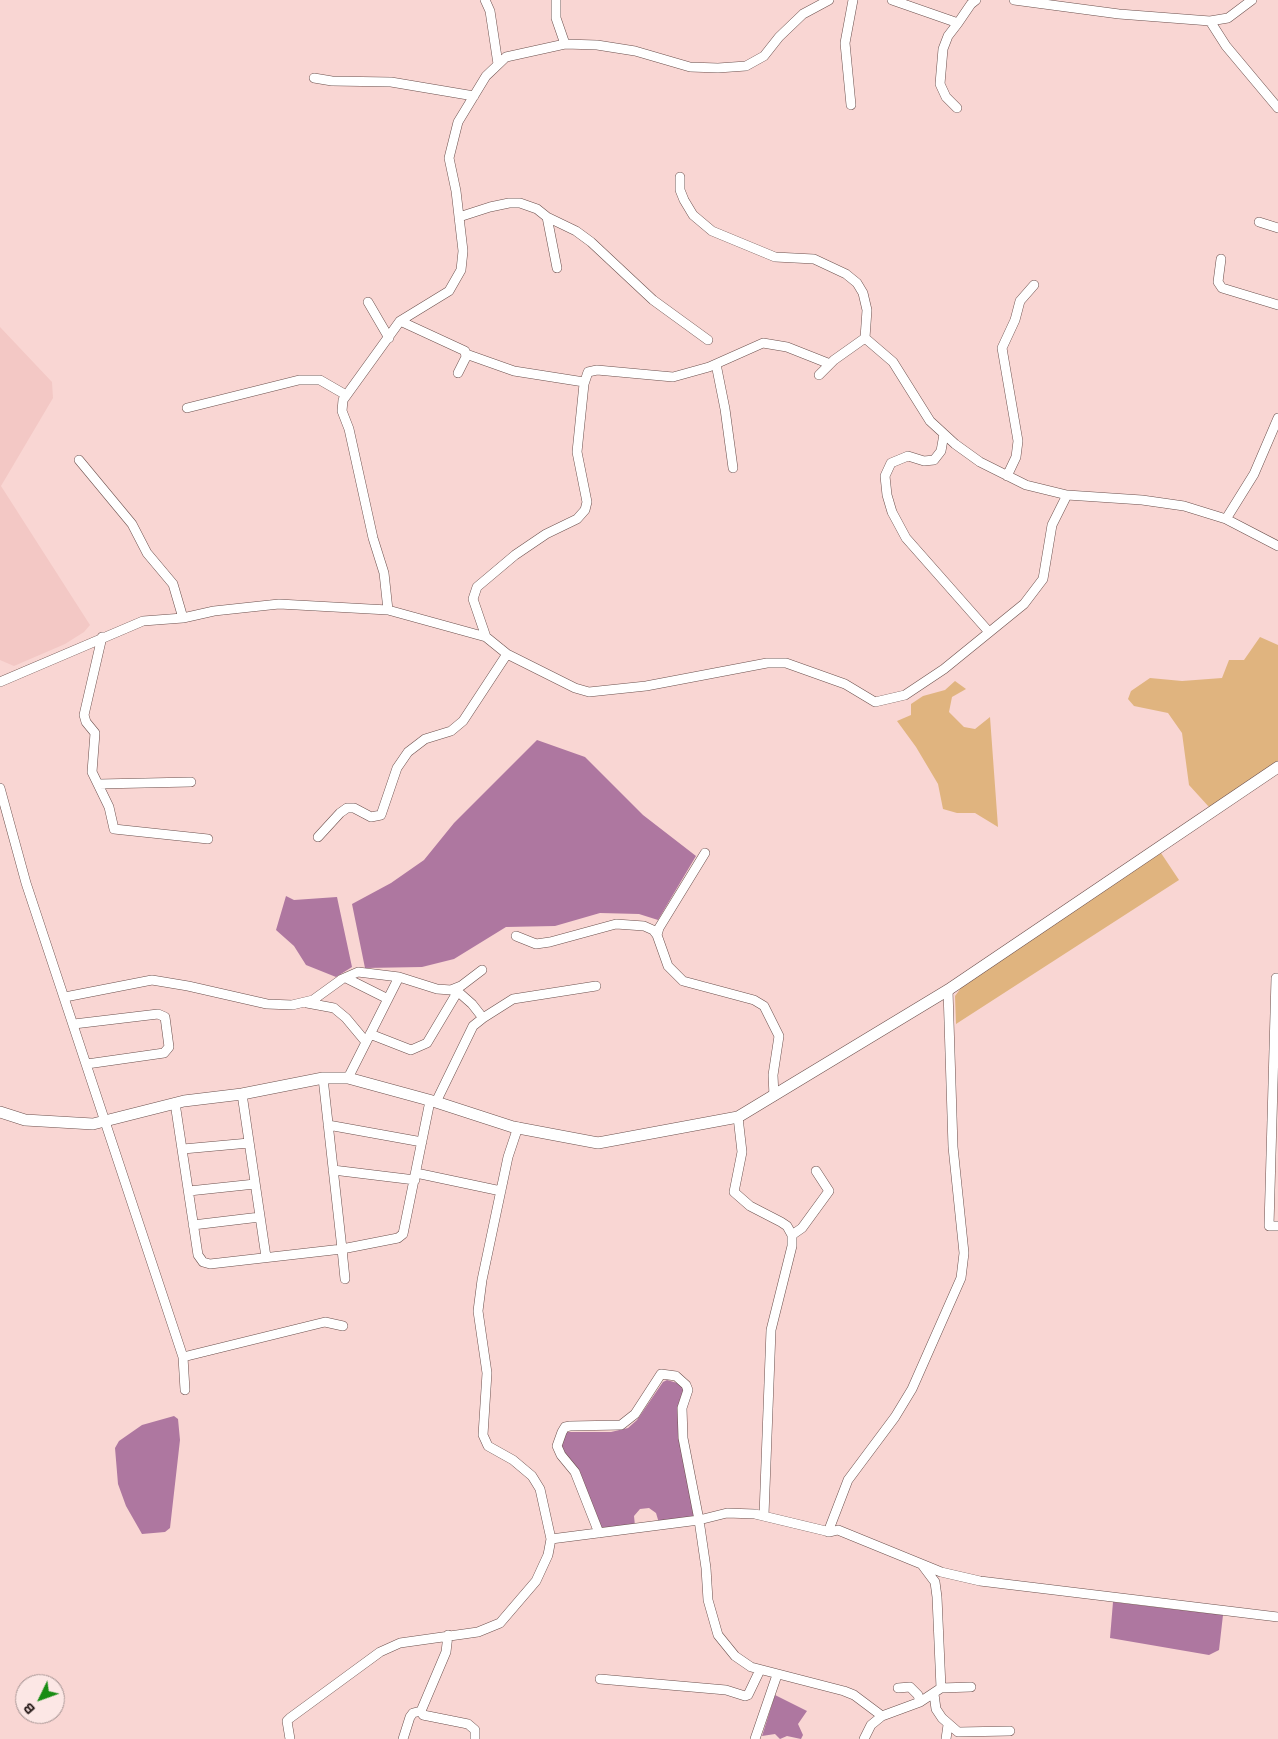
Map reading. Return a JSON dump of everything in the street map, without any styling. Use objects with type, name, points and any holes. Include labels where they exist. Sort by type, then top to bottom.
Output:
[{"type":"street","points":[[485,0],[490,11],[498,64]]},
{"type":"street","points":[[556,0],[556,18],[565,44]]},
{"type":"street","points":[[388,610],[383,567],[373,538],[349,430],[342,411],[346,395],[400,321],[449,291],[461,270],[462,251],[459,217],[456,190],[449,158],[458,122],[486,76],[506,56],[565,44],[597,45],[635,51],[690,67],[746,66],[764,56],[779,37],[803,14],[829,0]]},
{"type":"street","points":[[850,105],[845,43],[853,0]]},
{"type":"street","points":[[892,0],[958,23]]},
{"type":"street","points":[[957,108],[946,97],[940,84],[943,49],[948,36],[976,0]]},
{"type":"street","points":[[1014,0],[1066,4],[1170,20],[1210,21],[1228,18],[1252,0]]},
{"type":"street","points":[[1210,21],[1226,46],[1278,108]]},
{"type":"street","points":[[314,78],[332,81],[391,82],[474,96]]},
{"type":"street","points":[[680,177],[680,190],[684,200],[693,214],[712,231],[775,257],[814,259],[846,274],[857,283],[863,292],[867,310],[865,338],[830,364],[819,375]]},
{"type":"street","points":[[459,217],[490,206],[520,203],[537,209],[547,218],[576,231],[591,242],[653,300],[708,340]]},
{"type":"street","points":[[547,218],[557,268]]},
{"type":"street","points":[[1259,222],[1278,228]]},
{"type":"street","points":[[1221,259],[1218,282],[1222,288],[1278,305]]},
{"type":"street","points":[[1006,476],[1016,457],[1018,441],[1002,348],[1015,320],[1020,301],[1034,285]]},
{"type":"street","points":[[368,302],[389,338]]},
{"type":"street","points":[[400,321],[462,350],[466,354],[514,371],[584,382]]},
{"type":"street","points":[[865,338],[892,362],[930,421],[980,462],[1006,476],[1026,486],[1067,495],[1142,500],[1184,506],[1226,519],[1278,546]]},
{"type":"street","points":[[486,637],[473,599],[480,582],[515,555],[546,534],[576,519],[585,510],[587,502],[577,452],[584,382],[586,376],[592,371],[666,377],[694,372],[763,343],[787,347],[830,364]]},
{"type":"street","points":[[458,373],[466,354]]},
{"type":"street","points":[[716,364],[725,409],[733,468]]},
{"type":"street","points":[[187,408],[299,380],[320,380],[346,395]]},
{"type":"street","points":[[1226,519],[1254,474],[1278,418]]},
{"type":"street","points":[[944,434],[941,451],[934,460],[924,461],[908,456],[898,458],[891,463],[885,476],[887,495],[892,512],[906,538],[989,632]]},
{"type":"street","points":[[79,460],[132,524],[147,553],[173,584],[183,618]]},
{"type":"street","points":[[0,682],[143,621],[183,618],[214,611],[279,604],[388,610],[486,637],[507,654],[575,688],[589,692],[646,686],[767,663],[786,663],[845,684],[875,702],[905,695],[944,669],[1024,604],[1043,579],[1052,525],[1067,495]]},
{"type":"street","points":[[102,637],[84,715],[86,722],[95,732],[91,767],[99,784],[103,799],[110,811],[114,829],[117,831],[208,839]]},
{"type":"street","points":[[318,837],[347,808],[354,808],[371,817],[381,815],[397,768],[408,752],[425,739],[451,731],[463,721],[507,654]]},
{"type":"street","points":[[0,1112],[26,1120],[93,1124],[107,1122],[175,1103],[242,1094],[324,1078],[348,1078],[518,1127],[598,1143],[738,1117],[948,990],[1278,767]]},
{"type":"street","points":[[99,784],[191,782]]},
{"type":"street","points":[[0,788],[26,883],[107,1122],[183,1357],[186,1390]]},
{"type":"street","points":[[657,935],[658,928],[705,853]]},
{"type":"street","points":[[516,936],[536,944],[616,924],[644,926],[653,930],[657,935],[668,966],[683,980],[754,1000],[764,1006],[779,1036],[774,1075],[774,1096]]},
{"type":"street","points":[[65,997],[152,980],[267,1004],[323,1004],[334,1008],[368,1038],[411,1050],[427,1043],[456,990],[482,970]]},
{"type":"street","points":[[305,1003],[358,972],[399,977],[438,989],[456,990],[483,1018]]},
{"type":"street","points":[[348,1078],[399,977]]},
{"type":"street","points":[[346,978],[388,999]]},
{"type":"street","points":[[1278,978],[1276,978],[1274,1164],[1269,1226],[1278,1226]]},
{"type":"street","points":[[175,1103],[198,1255],[203,1262],[210,1264],[342,1249],[402,1237],[422,1142],[433,1101],[473,1026],[513,999],[596,986]]},
{"type":"street","points":[[828,1532],[848,1480],[871,1450],[912,1389],[957,1290],[963,1270],[964,1253],[952,1147],[948,990]]},
{"type":"street","points":[[74,1024],[158,1014],[165,1017],[169,1047],[164,1053],[87,1064]]},
{"type":"street","points":[[324,1078],[345,1279]]},
{"type":"street","points":[[242,1094],[266,1257]]},
{"type":"street","points":[[738,1117],[742,1152],[734,1192],[750,1206],[787,1226],[792,1235],[792,1246],[771,1330],[764,1515]]},
{"type":"street","points":[[328,1124],[422,1142]]},
{"type":"street","points":[[290,1739],[287,1721],[290,1718],[380,1652],[400,1643],[478,1632],[500,1623],[536,1582],[548,1555],[551,1539],[540,1489],[532,1476],[513,1460],[488,1446],[483,1436],[487,1373],[478,1311],[482,1280],[508,1157],[518,1127]]},
{"type":"street","points":[[183,1149],[249,1143]]},
{"type":"street","points":[[333,1170],[415,1177],[501,1191]]},
{"type":"street","points":[[792,1235],[802,1228],[829,1191],[816,1171]]},
{"type":"street","points":[[189,1191],[255,1184]]},
{"type":"street","points":[[193,1225],[260,1217]]},
{"type":"street","points":[[183,1357],[325,1322],[343,1326]]},
{"type":"street","points":[[599,1533],[575,1472],[561,1455],[557,1446],[559,1439],[565,1428],[570,1426],[621,1425],[635,1414],[658,1378],[666,1373],[682,1380],[688,1390],[682,1408],[683,1438],[699,1520],[706,1568],[708,1600],[718,1635],[744,1664],[777,1675],[801,1679],[849,1693],[882,1716]]},
{"type":"street","points":[[551,1539],[699,1520],[727,1513],[764,1515],[828,1532],[838,1530],[941,1572],[980,1581],[1278,1618]]},
{"type":"street","points":[[922,1564],[932,1576],[937,1597],[936,1709],[948,1725],[958,1732],[1010,1731]]},
{"type":"street","points":[[448,1635],[446,1652],[421,1711],[423,1716],[468,1724],[475,1730],[475,1739]]},
{"type":"street","points":[[600,1679],[726,1690],[745,1696],[748,1695],[760,1670]]},
{"type":"street","points":[[755,1739],[777,1675]]},
{"type":"street","points":[[898,1688],[910,1687],[918,1695],[920,1702]]},
{"type":"street","points":[[864,1739],[871,1725],[882,1716],[920,1702],[937,1691],[971,1687]]},
{"type":"street","points":[[403,1739],[410,1717],[413,1713],[421,1711]]},
{"type":"street","points":[[946,1739],[948,1725]]},
{"type":"shaded area","points":[[0,327],[52,382],[53,398],[1,486],[90,625],[84,632],[65,644],[14,666],[0,660]]},
{"type":"shaded area","points":[[1260,637],[1278,645],[1278,761],[1209,807],[1189,785],[1182,733],[1168,713],[1134,706],[1128,699],[1131,691],[1150,678],[1182,681],[1222,678],[1229,660],[1244,660]]},
{"type":"shaded area","points":[[955,681],[966,689],[952,697],[949,712],[964,727],[975,729],[990,717],[998,827],[975,813],[957,813],[943,809],[938,784],[916,747],[897,721],[911,715],[911,704],[923,696],[945,690]]},
{"type":"shaded area","points":[[537,740],[585,757],[643,815],[696,856],[658,920],[639,914],[600,913],[555,926],[506,927],[454,959],[422,967],[365,968],[352,904],[391,883],[424,860],[454,823]]},
{"type":"shaded area","points":[[1161,853],[1179,880],[956,1024],[955,996],[966,981]]},
{"type":"shaded area","points":[[286,896],[294,900],[337,897],[352,967],[336,977],[306,965],[294,946],[276,930]]},
{"type":"shaded area","points":[[667,1380],[684,1385],[681,1407],[694,1519],[659,1523],[656,1513],[649,1508],[640,1509],[634,1516],[635,1526],[599,1529],[582,1478],[561,1448],[566,1432],[611,1432],[628,1428],[637,1420],[663,1382]]},
{"type":"shaded area","points":[[174,1416],[178,1419],[180,1440],[170,1528],[165,1532],[142,1534],[126,1506],[118,1484],[115,1448],[119,1441],[142,1425]]},
{"type":"shaded area","points":[[1113,1602],[1223,1615],[1219,1650],[1209,1655],[1110,1638]]},
{"type":"shaded area","points":[[775,1695],[807,1711],[798,1724],[803,1735],[801,1739],[787,1736],[780,1739],[775,1734],[762,1736]]}]
